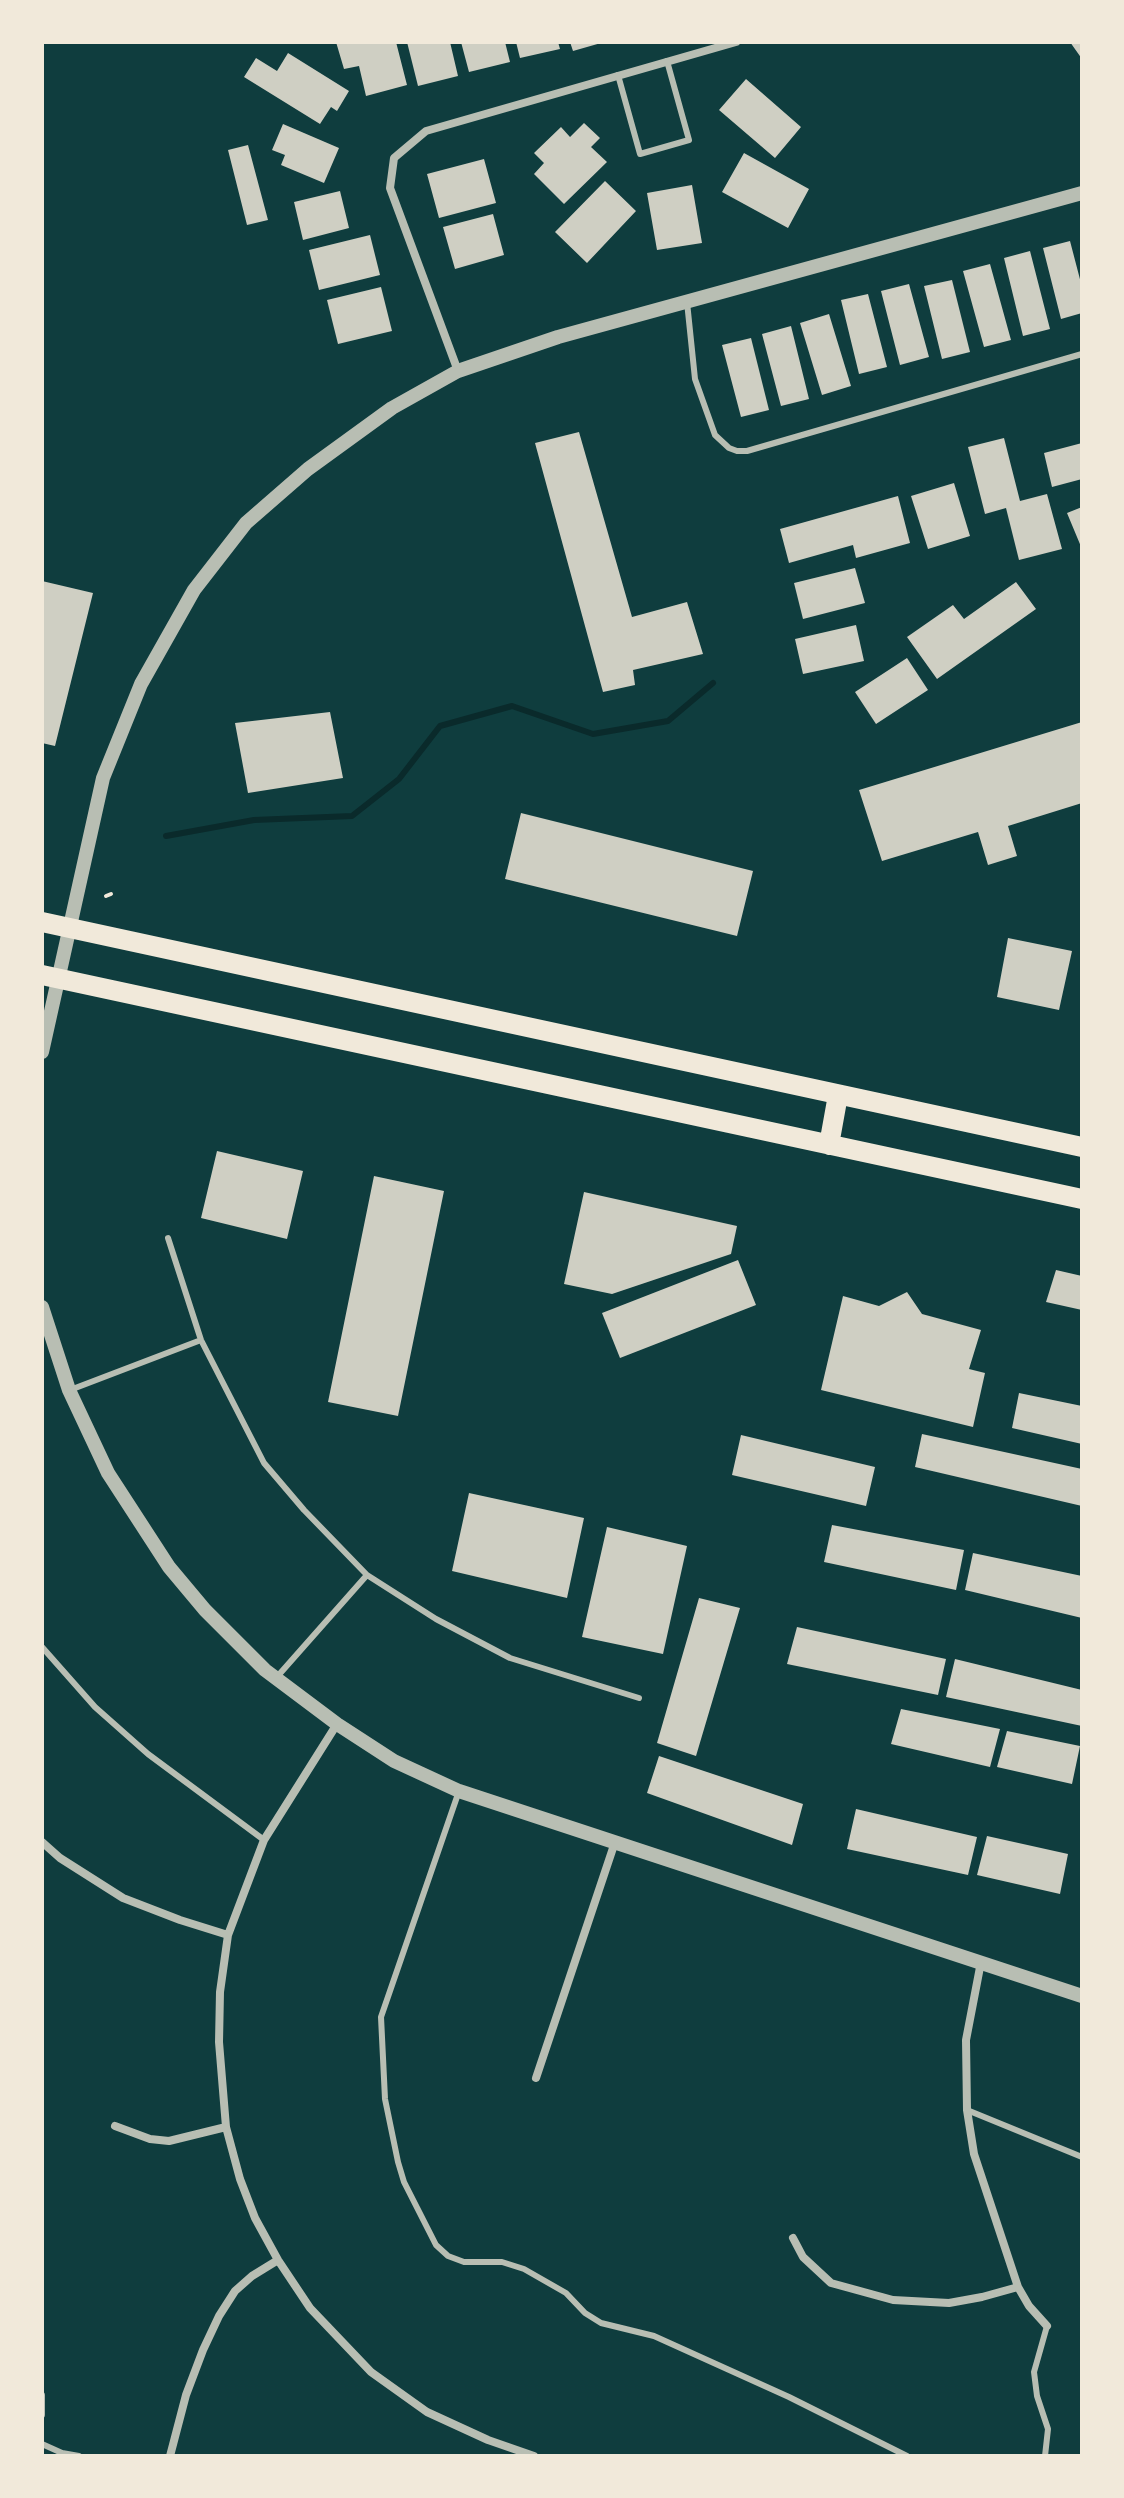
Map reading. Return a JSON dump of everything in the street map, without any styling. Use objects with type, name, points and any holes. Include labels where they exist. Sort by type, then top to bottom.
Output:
[{"type":"main road","points":[[42,922],[838,1095],[1079,1144]]},
{"type":"main road","points":[[49,977],[1082,1199]]},
{"type":"main road","points":[[829,1145],[838,1095]]},
{"type":"street","points":[[458,371],[390,188],[394,158],[426,131],[736,42]]},
{"type":"street","points":[[42,1052],[49,977],[68,928],[103,778],[141,684],[194,590],[246,523],[308,469],[392,408],[458,371],[558,337],[1082,193]]},
{"type":"street","points":[[42,1307],[69,1390],[108,1473],[169,1567],[205,1610],[276,1678],[337,1724],[394,1761],[459,1791],[1082,1996]]},
{"type":"street","points":[[337,1724],[264,1840],[228,1935],[220,1992],[219,2042],[226,2127],[250,2205],[278,2260],[310,2308],[371,2372],[427,2412],[488,2440],[534,2456]]},
{"type":"street","points":[[42,1842],[60,1858],[123,1898],[228,1935]]},
{"type":"street","points":[[536,2078],[615,1842]]},
{"type":"street","points":[[981,1962],[966,2040],[967,2110],[974,2154],[1018,2287],[1029,2306],[1047,2326]]},
{"type":"street","points":[[115,2126],[150,2139],[169,2141],[226,2127]]},
{"type":"street","points":[[793,2238],[803,2257],[831,2283],[893,2300],[949,2303],[1018,2287]]},
{"type":"street","points":[[170,2456],[186,2395],[219,2316],[235,2291],[278,2260]]},
{"type":"lane","points":[[618,75],[640,154],[689,140],[667,61]]},
{"type":"lane","points":[[687,302],[695,379],[715,435],[737,451],[747,451],[1082,354]]},
{"type":"lane","points":[[168,1238],[201,1340],[264,1463],[367,1575],[436,1619],[510,1658],[639,1698]]},
{"type":"lane","points":[[69,1390],[201,1340]]},
{"type":"lane","points":[[276,1678],[367,1575]]},
{"type":"lane","points":[[42,1647],[95,1707],[148,1754],[264,1840]]},
{"type":"lane","points":[[459,1791],[381,2017],[385,2099],[398,2162],[404,2182],[436,2245],[448,2256],[464,2262],[502,2262],[524,2269],[566,2293],[585,2313],[601,2323],[654,2336],[789,2397],[907,2456]]},
{"type":"lane","points":[[967,2110],[1082,2157]]},
{"type":"lane","points":[[1045,2456],[1048,2429],[1034,2372],[1047,2326]]},
{"type":"lane","points":[[42,2395],[42,2415]]},
{"type":"lane","points":[[42,2444],[79,2456]]},
{"type":"building","points":[[336,42],[396,42],[407,85],[366,96],[359,66],[344,69]]},
{"type":"building","points":[[407,42],[450,42],[458,76],[418,86]]},
{"type":"building","points":[[461,42],[505,42],[510,62],[469,72]]},
{"type":"building","points":[[516,42],[558,42],[560,49],[520,58]]},
{"type":"building","points":[[570,42],[601,42],[601,43],[573,51]]},
{"type":"building","points":[[1070,42],[1082,42],[1082,59]]},
{"type":"building","points":[[288,53],[349,91],[337,111],[331,107],[320,124],[244,77],[256,58],[277,71]]},
{"type":"building","points":[[746,79],[801,127],[775,158],[719,110]]},
{"type":"building","points":[[584,123],[600,138],[591,147],[607,162],[564,204],[534,174],[544,163],[534,153],[561,127],[570,137]]},
{"type":"building","points":[[283,124],[339,148],[324,183],[281,165],[285,155],[272,150]]},
{"type":"building","points":[[248,145],[268,220],[247,225],[228,150]]},
{"type":"building","points":[[744,153],[809,189],[788,228],[722,192]]},
{"type":"building","points":[[484,159],[496,203],[439,218],[427,174]]},
{"type":"building","points":[[605,181],[636,211],[587,263],[555,232]]},
{"type":"building","points":[[692,185],[702,243],[657,250],[647,193]]},
{"type":"building","points":[[340,191],[349,228],[303,240],[294,202]]},
{"type":"building","points":[[493,214],[504,255],[455,269],[443,227]]},
{"type":"building","points":[[370,235],[380,275],[319,290],[309,250]]},
{"type":"building","points":[[1070,241],[1082,287],[1082,313],[1061,319],[1043,248]]},
{"type":"building","points":[[1030,251],[1050,329],[1023,336],[1004,258]]},
{"type":"building","points":[[990,264],[1011,340],[984,347],[963,271]]},
{"type":"building","points":[[952,280],[970,352],[942,359],[924,286]]},
{"type":"building","points":[[909,284],[929,357],[900,365],[881,291]]},
{"type":"building","points":[[381,287],[392,331],[338,344],[327,300]]},
{"type":"building","points":[[868,294],[887,367],[859,374],[841,300]]},
{"type":"building","points":[[829,314],[851,386],[822,395],[800,323]]},
{"type":"building","points":[[791,326],[809,399],[781,406],[762,334]]},
{"type":"building","points":[[751,338],[769,410],[741,417],[722,345]]},
{"type":"building","points":[[579,432],[632,617],[687,602],[703,654],[633,670],[635,685],[603,692],[535,443]]},
{"type":"building","points":[[1004,438],[1020,501],[1047,494],[1062,549],[1019,560],[1006,508],[985,514],[968,447]]},
{"type":"building","points":[[1082,443],[1082,479],[1052,487],[1044,453]]},
{"type":"building","points":[[954,483],[970,536],[928,549],[911,496]]},
{"type":"building","points":[[898,496],[910,543],[856,558],[853,545],[789,563],[780,529]]},
{"type":"building","points":[[1082,507],[1082,549],[1067,513]]},
{"type":"building","points":[[855,568],[865,603],[803,619],[794,583]]},
{"type":"building","points":[[42,581],[93,593],[55,746],[42,743]]},
{"type":"building","points":[[1016,582],[1036,609],[937,679],[907,637],[953,605],[964,619]]},
{"type":"building","points":[[856,625],[864,661],[803,674],[795,639]]},
{"type":"building","points":[[907,658],[928,690],[876,724],[855,692]]},
{"type":"building","points":[[330,712],[343,778],[248,793],[235,723]]},
{"type":"building","points":[[1082,722],[1082,803],[1008,826],[1017,856],[988,865],[978,832],[882,861],[859,790]]},
{"type":"building","points":[[521,813],[753,871],[737,936],[505,879]]},
{"type":"building","points":[[1008,938],[1072,951],[1059,1010],[997,997]]},
{"type":"building","points":[[217,1151],[303,1171],[287,1239],[201,1218]]},
{"type":"building","points":[[374,1176],[444,1191],[398,1416],[328,1402]]},
{"type":"building","points":[[584,1192],[737,1226],[731,1254],[612,1294],[564,1284]]},
{"type":"building","points":[[738,1260],[756,1305],[620,1358],[602,1313]]},
{"type":"building","points":[[1056,1270],[1082,1276],[1082,1310],[1046,1302]]},
{"type":"building","points":[[907,1292],[922,1314],[981,1330],[969,1369],[985,1373],[973,1427],[821,1390],[843,1296],[879,1306]]},
{"type":"building","points":[[1019,1393],[1082,1406],[1082,1444],[1012,1428]]},
{"type":"building","points":[[922,1434],[1082,1469],[1082,1506],[915,1467]]},
{"type":"building","points":[[741,1435],[875,1467],[866,1506],[732,1475]]},
{"type":"building","points":[[469,1493],[584,1518],[567,1598],[452,1571]]},
{"type":"building","points":[[832,1525],[964,1550],[956,1590],[824,1562]]},
{"type":"building","points":[[607,1527],[687,1546],[663,1654],[582,1637]]},
{"type":"building","points":[[973,1553],[1082,1576],[1082,1618],[965,1590]]},
{"type":"building","points":[[699,1598],[740,1608],[696,1756],[657,1743]]},
{"type":"building","points":[[797,1627],[946,1659],[938,1695],[787,1664]]},
{"type":"building","points":[[955,1659],[1082,1690],[1082,1726],[946,1697]]},
{"type":"building","points":[[901,1709],[1000,1729],[990,1767],[891,1744]]},
{"type":"building","points":[[1007,1731],[1080,1746],[1072,1784],[997,1767]]},
{"type":"building","points":[[659,1756],[803,1804],[792,1845],[647,1793]]},
{"type":"building","points":[[856,1809],[977,1837],[968,1875],[847,1849]]},
{"type":"building","points":[[987,1836],[1068,1854],[1060,1894],[977,1875]]},
{"type":"waterway","points":[[166,836],[254,820],[352,816],[399,779],[440,726],[512,706],[593,734],[668,721],[713,683]]}]
